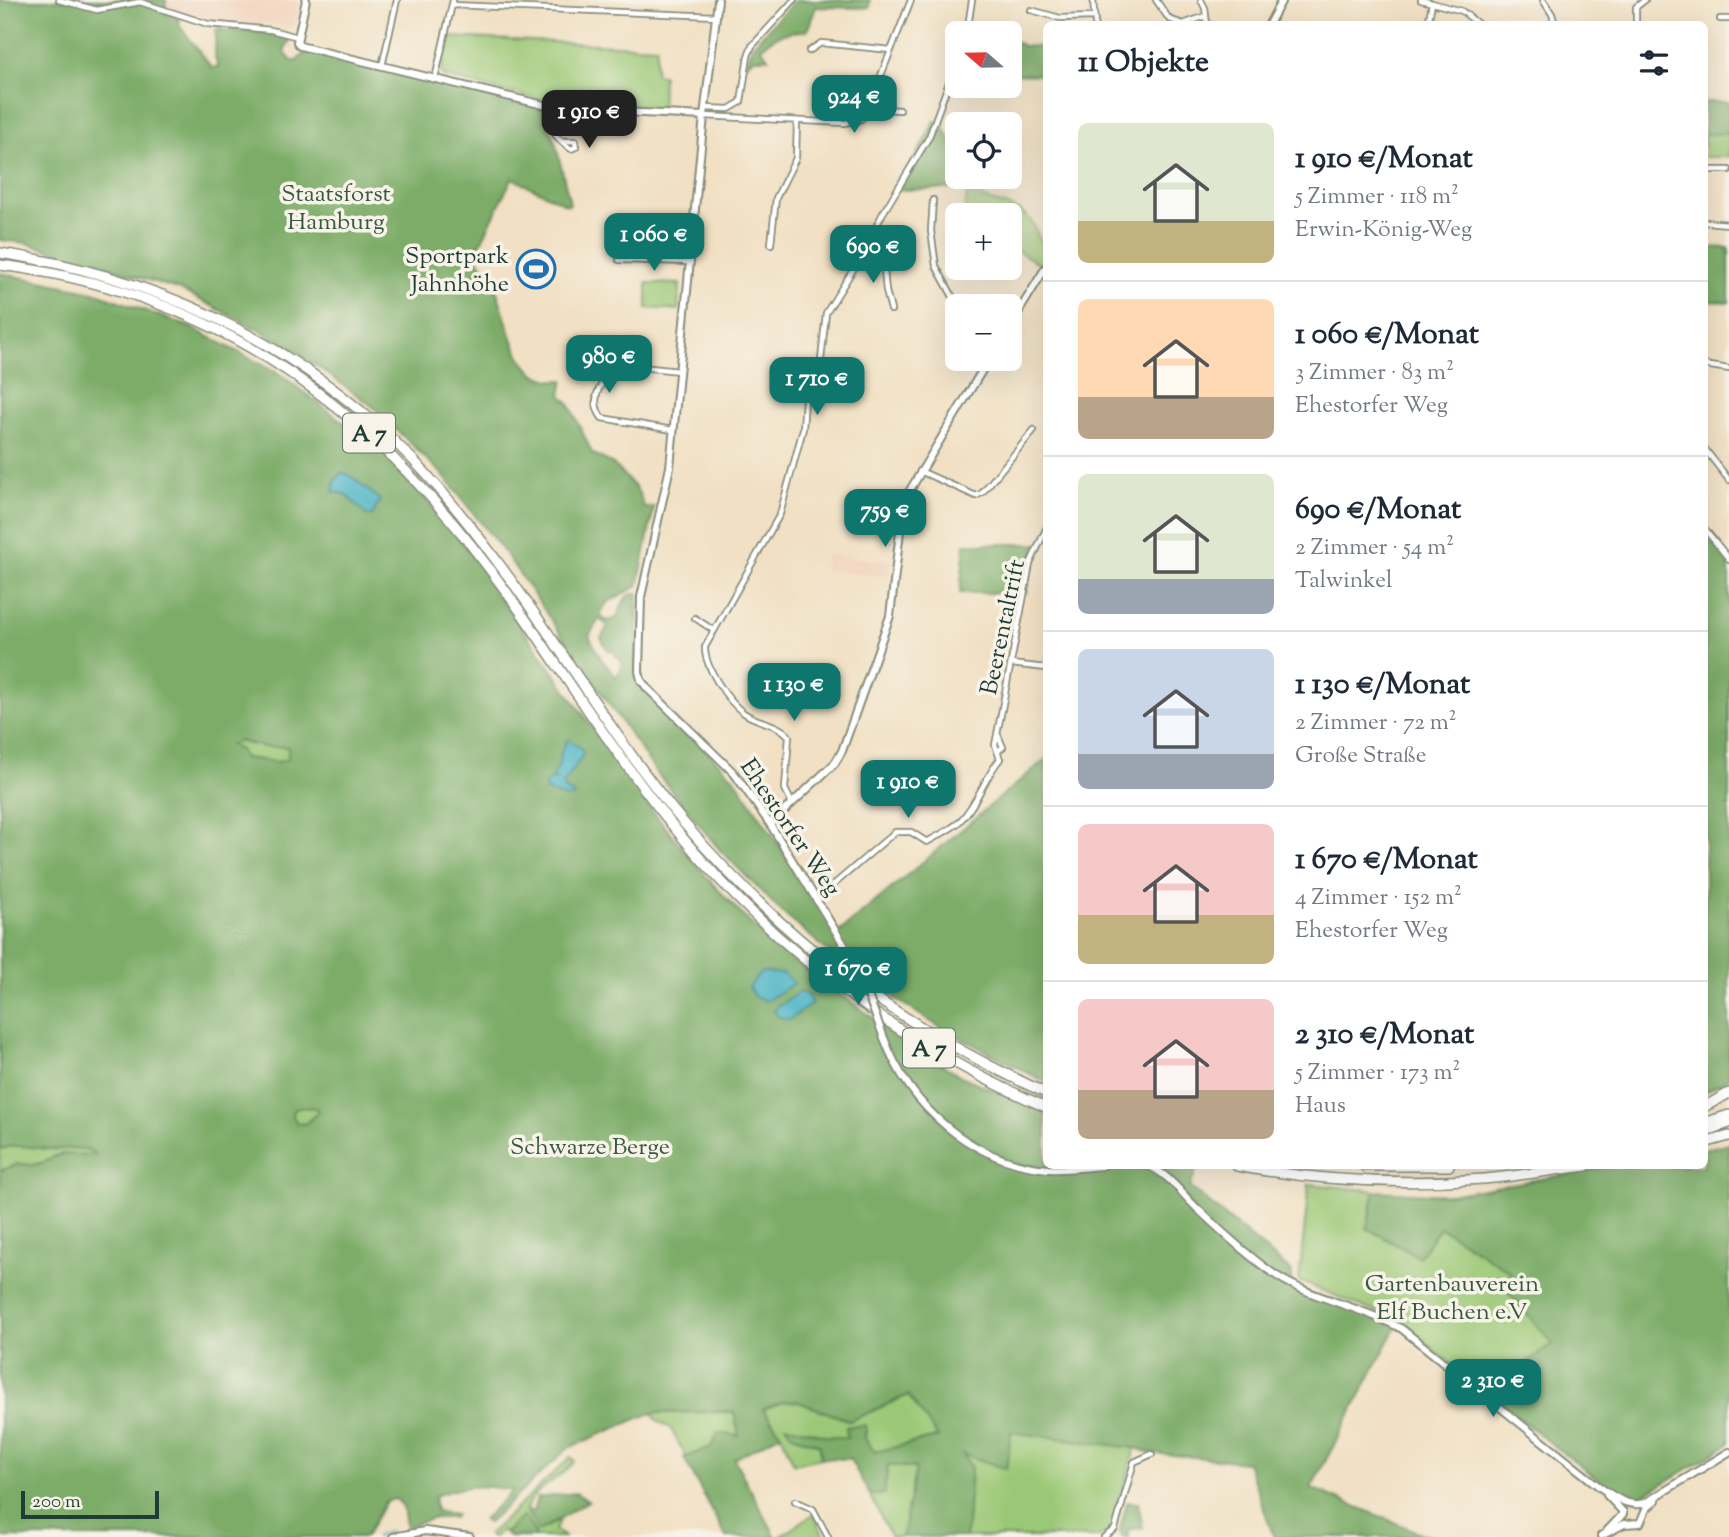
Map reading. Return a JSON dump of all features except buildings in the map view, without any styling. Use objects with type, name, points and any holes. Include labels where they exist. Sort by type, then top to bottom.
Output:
[{"type":"highway","name":"A 7","points":[[0,253],[101,274],[186,304],[245,332],[277,351],[346,399],[395,442],[466,521],[524,598],[649,778],[707,849],[760,904],[808,948],[878,1001],[965,1054],[1043,1092]]},
{"type":"highway","name":"A 7","points":[[0,265],[99,284],[199,321],[259,352],[339,407],[388,450],[458,529],[506,592],[642,786],[733,894],[792,949],[869,1009],[940,1054],[1001,1087],[1043,1106]]},
{"type":"highway","points":[[1708,1105],[1729,1093]]},
{"type":"highway","points":[[1708,1122],[1729,1115]]},
{"type":"highway","points":[[1708,1131],[1729,1123]]},
{"type":"highway","points":[[1708,1142],[1729,1136]]},
{"type":"highway","points":[[1257,1169],[1312,1177],[1392,1181],[1481,1179],[1559,1169]]},
{"type":"main road","points":[[306,0],[297,43],[300,46],[549,107],[704,112]]},
{"type":"main road","name":"Ehestorfer Weg","points":[[718,0],[704,112],[667,489],[641,597],[640,677],[647,688],[734,773],[770,824],[857,966],[897,1069],[915,1097],[940,1122],[960,1136],[999,1156],[1043,1168]]},
{"type":"main road","points":[[1271,21],[1282,0]]},
{"type":"main road","points":[[1022,307],[1043,275]]},
{"type":"main road","points":[[770,824],[835,763],[845,747],[890,616],[903,506],[920,471],[982,371]]},
{"type":"main road","points":[[1155,1169],[1268,1270],[1294,1285],[1372,1314],[1402,1329],[1601,1488],[1630,1505],[1638,1505],[1660,1496],[1729,1452]]},
{"type":"main road","points":[[1601,1488],[1629,1524]]},
{"type":"main road","points":[[1601,1537],[1623,1525],[1640,1523],[1644,1514],[1660,1496]]},
{"type":"main road","points":[[1601,1537],[1630,1505]]},
{"type":"main road","points":[[1638,1505],[1644,1514]]},
{"type":"main road","points":[[393,1537],[425,1531],[470,1537]]},
{"type":"street","points":[[59,0],[97,9],[140,2],[208,24],[271,30],[298,37]]},
{"type":"street","points":[[382,66],[397,0]]},
{"type":"street","points":[[704,112],[729,109],[741,102],[752,46],[794,0]]},
{"type":"street","points":[[704,112],[797,121],[855,122],[864,116],[868,108],[911,0]]},
{"type":"street","points":[[969,21],[972,0]]},
{"type":"street","points":[[1094,0],[1095,21]]},
{"type":"street","points":[[1156,0],[1170,19],[1175,21]]},
{"type":"street","points":[[1201,0],[1207,21]]},
{"type":"street","points":[[1420,0],[1466,13],[1475,21]]},
{"type":"street","points":[[1544,0],[1554,21]]},
{"type":"street","points":[[1636,21],[1636,7],[1645,0]]},
{"type":"street","points":[[435,79],[453,3],[716,16]]},
{"type":"street","points":[[1429,21],[1432,3]]},
{"type":"street","points":[[1031,10],[1060,18],[1094,17]]},
{"type":"street","points":[[1192,21],[1206,16]]},
{"type":"street","points":[[1720,19],[1729,19]]},
{"type":"street","points":[[809,51],[821,43],[891,50]]},
{"type":"street","points":[[792,803],[785,789],[789,736],[782,730],[741,712],[715,677],[705,654],[706,644],[778,520],[803,429],[806,394],[821,360],[825,316],[929,137],[945,93]]},
{"type":"street","points":[[549,107],[555,136],[561,141]]},
{"type":"street","points":[[868,108],[900,110]]},
{"type":"street","points":[[771,244],[776,198],[796,158],[797,121]]},
{"type":"street","points":[[1708,170],[1729,170]]},
{"type":"street","points":[[933,200],[932,231],[936,267],[951,294]]},
{"type":"street","points":[[1708,222],[1729,224]]},
{"type":"street","points":[[863,254],[884,270],[891,310]]},
{"type":"street","points":[[619,260],[690,262]]},
{"type":"street","points":[[673,429],[602,418],[595,397],[600,384],[622,365],[679,371]]},
{"type":"street","points":[[1708,366],[1729,369]]},
{"type":"street","points":[[920,471],[976,496],[982,493],[1034,430]]},
{"type":"street","points":[[1708,453],[1729,480]]},
{"type":"street","points":[[1708,533],[1729,559]]},
{"type":"street","name":"Beerentaltrift","points":[[817,899],[895,832],[911,832],[927,842],[955,825],[972,806],[992,768],[1000,759],[998,751],[1003,745],[998,734],[1030,564],[1043,536]]},
{"type":"street","points":[[695,618],[713,630]]},
{"type":"street","points":[[1011,664],[1043,668]]},
{"type":"street","points":[[1104,1537],[1115,1529],[1133,1462],[1152,1454]]},
{"type":"street","points":[[794,1501],[813,1509],[828,1537]]},
{"type":"shaded area","points":[[166,0],[299,0],[294,27],[196,18],[165,8]]},
{"type":"shaded area","points":[[826,555],[891,561],[889,577],[824,570]]},
{"type":"green space","name":"Staatsforst Hamburg","points":[[0,0],[166,0],[165,13],[180,19],[179,25],[212,68],[218,67],[215,57],[216,29],[267,32],[290,39],[284,52],[292,61],[297,61],[309,51],[543,109],[556,145],[570,204],[567,205],[512,178],[475,255],[493,283],[515,347],[523,361],[533,372],[547,379],[564,380],[561,395],[569,403],[592,453],[613,464],[634,486],[644,508],[654,507],[638,586],[608,602],[601,611],[602,618],[608,621],[616,618],[626,599],[638,593],[636,665],[639,684],[735,779],[838,933],[1043,762],[1043,1080],[941,1028],[856,974],[787,917],[720,850],[656,772],[505,553],[442,474],[372,406],[288,345],[181,290],[26,243],[0,240]],"holes":[[[599,619],[608,626],[601,638],[608,650],[613,651],[622,662],[616,677],[601,659],[589,636]]]},
{"type":"green space","points":[[795,0],[870,0],[869,8],[816,7],[807,31],[777,36],[761,48],[769,58],[755,58],[747,64],[752,46]]},
{"type":"green space","points":[[448,37],[657,47],[655,74],[663,75],[661,111],[561,105],[445,77],[441,72]]},
{"type":"green space","points":[[1022,45],[1043,47],[1043,75],[1022,74]]},
{"type":"green space","points":[[1708,102],[1729,102],[1729,134],[1708,134]]},
{"type":"green space","points":[[935,121],[941,122],[945,130],[945,189],[897,190]]},
{"type":"green space","points":[[1708,134],[1729,134],[1729,157],[1708,157]]},
{"type":"green space","points":[[968,189],[983,189],[983,199],[998,203],[966,203]]},
{"type":"green space","points":[[1022,213],[1033,224],[1043,242],[1042,265],[1022,254]]},
{"type":"green space","points":[[1708,247],[1729,248],[1729,302],[1708,301]]},
{"type":"green space","name":"Schwarze Berge","points":[[0,273],[94,292],[190,327],[280,374],[385,454],[454,531],[647,805],[711,882],[751,924],[798,964],[921,1052],[961,1076],[1043,1112],[1043,1169],[1196,1169],[1190,1187],[1292,1272],[1291,1289],[1397,1326],[1311,1488],[1430,1537],[1274,1537],[1247,1462],[1151,1453],[1135,1448],[1011,1432],[1006,1469],[963,1454],[971,1468],[966,1537],[902,1537],[916,1468],[888,1465],[884,1494],[870,1495],[850,1459],[821,1458],[820,1445],[792,1435],[786,1425],[847,1438],[846,1427],[866,1425],[865,1439],[875,1452],[938,1437],[908,1395],[850,1421],[796,1401],[763,1409],[781,1434],[734,1459],[776,1537],[726,1537],[684,1458],[711,1447],[718,1433],[739,1436],[734,1412],[726,1411],[651,1413],[568,1448],[488,1523],[483,1520],[513,1490],[474,1487],[434,1496],[436,1511],[456,1515],[454,1518],[435,1518],[406,1527],[403,1506],[396,1499],[386,1501],[363,1537],[0,1537],[0,1171],[18,1164],[45,1162],[60,1154],[95,1155],[87,1150],[76,1149],[0,1149]],"holes":[[[239,741],[263,747],[288,747],[288,759],[278,762],[244,758],[240,750],[230,745]],[[299,1107],[316,1108],[318,1112],[305,1124],[297,1123],[293,1116],[294,1110]]]},
{"type":"green space","points":[[647,283],[680,284],[678,310],[647,308]]},
{"type":"green space","points":[[1708,537],[1729,564],[1729,1079],[1708,1090]]},
{"type":"green space","points":[[965,544],[1038,544],[1033,555],[1026,593],[960,593]]},
{"type":"green space","points":[[239,741],[289,747],[288,760],[278,762],[244,758],[230,745]]},
{"type":"green space","points":[[299,1107],[317,1108],[318,1112],[305,1124],[297,1123],[292,1116],[294,1110]]},
{"type":"green space","points":[[1729,1143],[1729,1444],[1644,1495],[1634,1498],[1616,1494],[1484,1391],[1553,1344],[1503,1286],[1512,1273],[1440,1227],[1419,1257],[1367,1228],[1375,1191],[1450,1195],[1596,1169],[1708,1169],[1708,1148]]},
{"type":"green space","points":[[13,1145],[49,1149],[79,1148],[95,1155],[56,1155],[45,1162],[18,1164],[0,1171],[0,1149]]},
{"type":"green space","name":"Gartenbauverein Elf Buchen e.V","points":[[1309,1184],[1375,1191],[1367,1228],[1418,1257],[1440,1227],[1512,1273],[1504,1286],[1554,1344],[1484,1391],[1406,1327],[1299,1281]]},
{"type":"green space","points":[[908,1395],[939,1436],[875,1452],[865,1439],[866,1426],[848,1438],[787,1426],[792,1435],[820,1445],[821,1458],[794,1464],[781,1434],[763,1409],[796,1401],[850,1421]]},
{"type":"green space","points":[[734,1412],[739,1436],[686,1457],[671,1429],[651,1413]]},
{"type":"green space","points":[[1010,1432],[1135,1448],[1114,1526],[1100,1537],[966,1537],[971,1468],[962,1453],[1006,1468]]},
{"type":"green space","points":[[571,1457],[574,1461],[569,1467],[534,1496],[526,1510],[539,1531],[560,1520],[555,1530],[564,1537],[533,1537],[536,1533],[523,1516],[505,1533],[501,1530],[494,1537],[488,1535]]},
{"type":"green space","points":[[888,1465],[916,1468],[902,1537],[891,1537],[870,1495],[884,1494]]},
{"type":"green space","points":[[576,1493],[588,1501],[539,1531],[526,1510],[533,1512],[537,1498]]},
{"type":"green space","points":[[1127,1502],[1138,1503],[1143,1528],[1127,1530],[1129,1537],[1122,1537],[1120,1530]]},
{"type":"green space","points":[[813,1514],[825,1537],[780,1537]]},
{"type":"green space","points":[[523,1516],[536,1533],[533,1537],[510,1537],[505,1533]]},
{"type":"water","points":[[342,472],[351,476],[380,500],[372,516],[368,516],[345,494],[333,492],[335,481]]},
{"type":"water","points":[[568,739],[582,749],[583,755],[563,785],[565,790],[574,794],[566,798],[546,791],[545,785],[550,779],[556,780],[552,774],[558,767]]},
{"type":"water","points":[[761,972],[784,974],[794,983],[766,1001],[754,997],[749,987]]},
{"type":"water","points":[[799,992],[807,994],[812,1004],[789,1020],[777,1016],[774,1009]]},
{"type":"waterway","points":[[376,1537],[390,1531]]},
{"type":"place","name":"Sportpark Jahnhöhe","points":[[536,269]]}]
